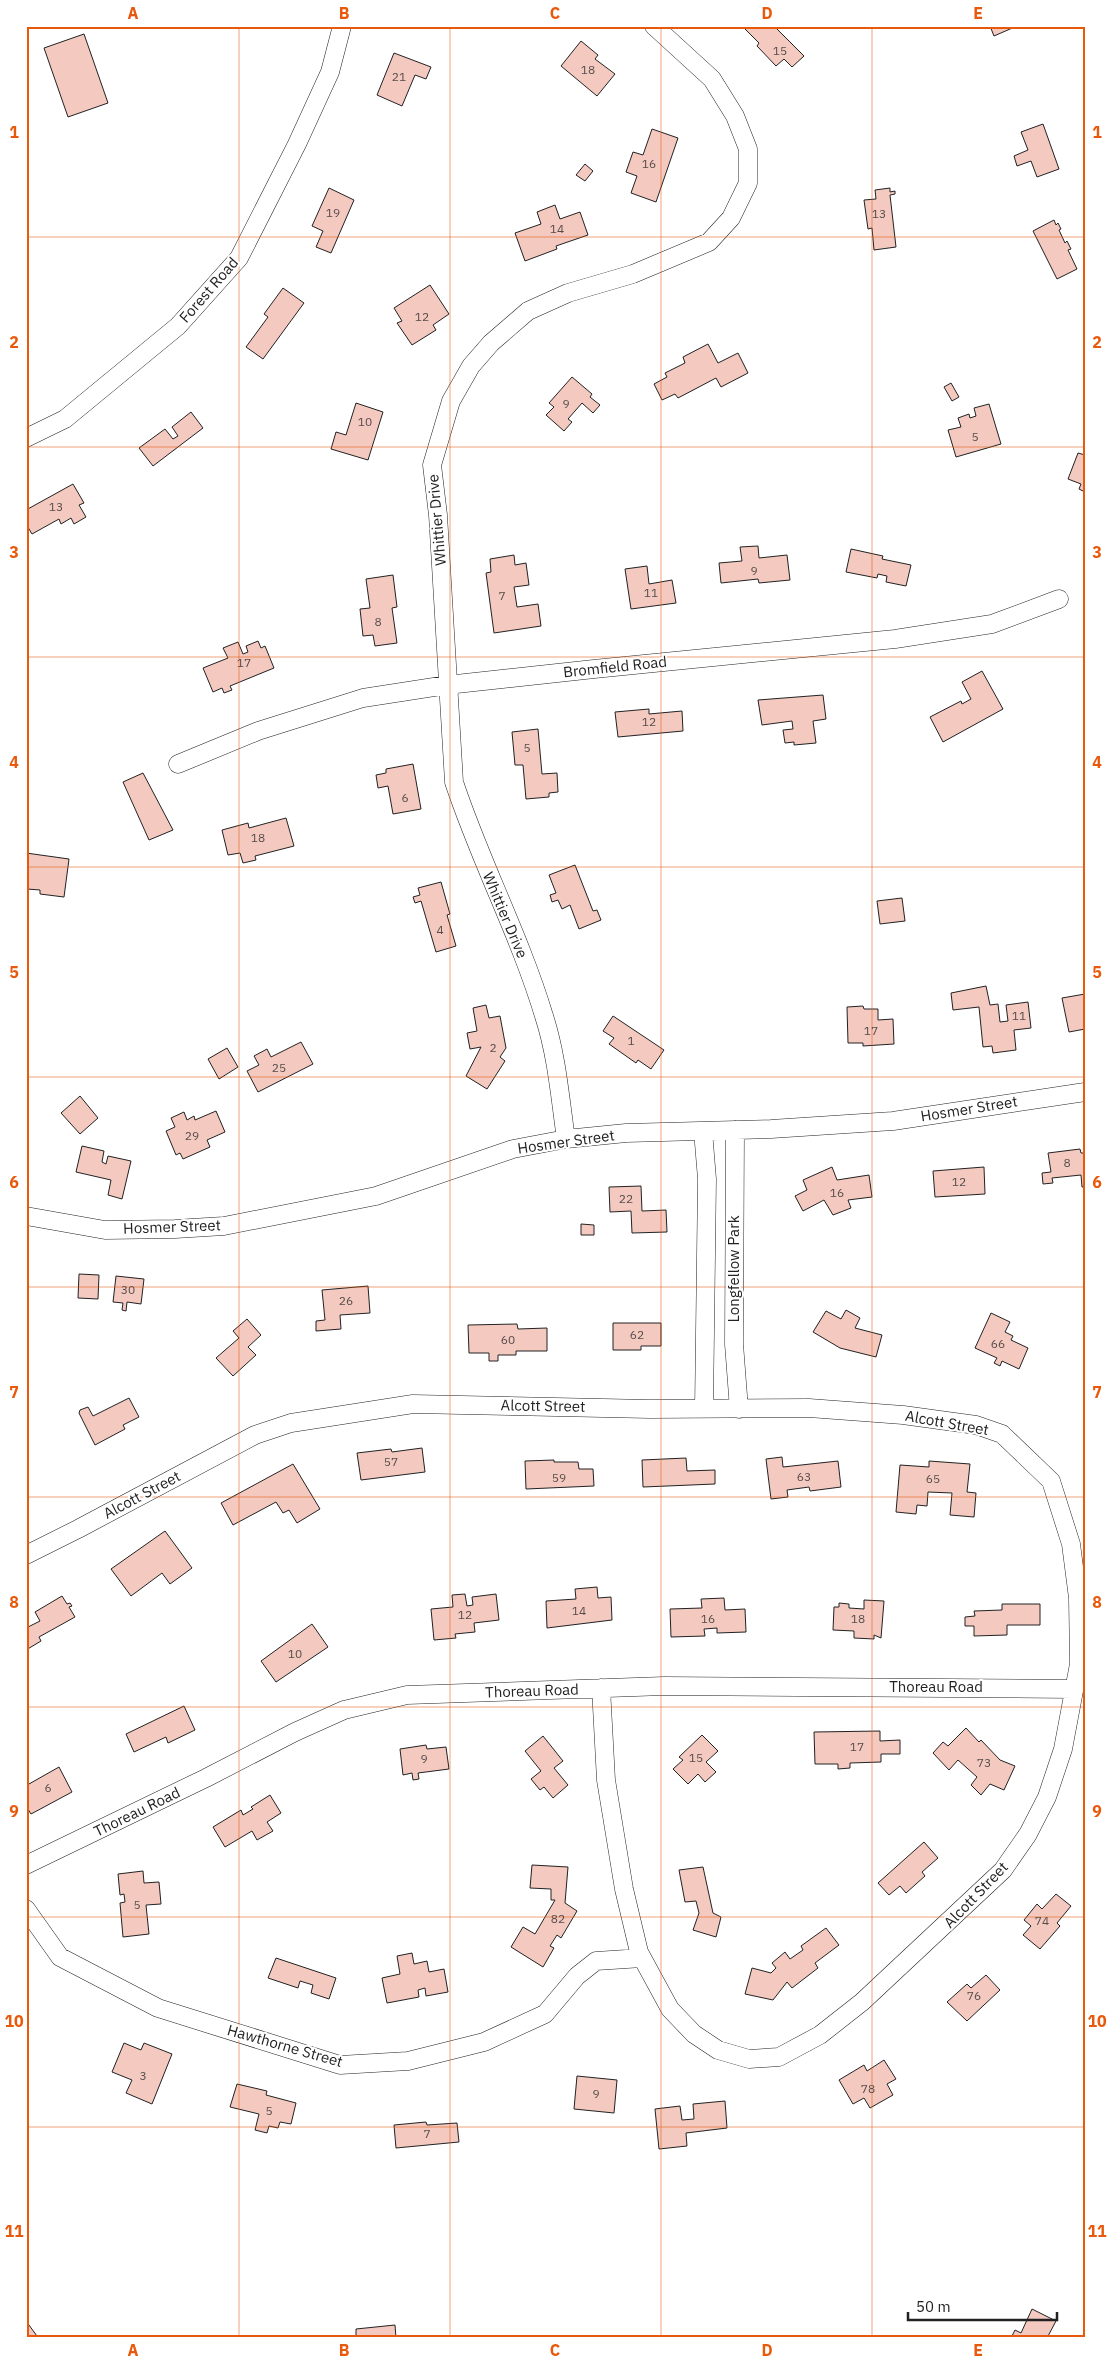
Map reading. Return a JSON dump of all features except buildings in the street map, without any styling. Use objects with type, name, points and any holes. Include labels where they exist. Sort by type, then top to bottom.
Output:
[{"type":"street","name":"Forest Road","points":[[26,438],[65,419],[178,326],[239,258],[297,144],[326,80],[342,26]]},
{"type":"street","name":"Whittier Drive","points":[[566,1139],[554,1049],[544,1015],[510,923],[466,818],[454,782],[438,516],[432,465],[451,401],[471,366],[491,343],[528,311],[568,294],[634,274],[708,242],[731,218],[748,183],[748,149],[735,116],[712,79],[654,26]]},
{"type":"street","name":"Bromfield Road","points":[[178,764],[258,731],[363,698],[447,686],[894,639],[992,624],[1058,599]]},
{"type":"street","name":"Hosmer Street","points":[[26,1216],[105,1230],[224,1226],[376,1196],[513,1149],[566,1139],[626,1133],[736,1130],[893,1121],[1085,1092]]},
{"type":"street","name":"Longfellow Park","points":[[736,1130],[734,1344],[739,1408]]},
{"type":"street","name":"Longfellow Park","points":[[703,1131],[707,1179],[704,1408]]},
{"type":"street","name":"Alcott Street","points":[[26,1555],[255,1434],[291,1423],[413,1404],[809,1408],[903,1414],[976,1425],[1002,1434],[1051,1482],[1071,1544],[1078,1598],[1079,1664],[1063,1749],[1047,1797],[1028,1834],[1003,1870],[862,2002],[820,2035],[779,2057],[749,2059],[718,2050],[694,2034],[670,2008],[642,1958],[624,1890],[606,1780],[601,1688]]},
{"type":"street","name":"Thoreau Road","points":[[26,1865],[206,1778],[295,1732],[344,1710],[406,1696],[664,1686],[1074,1689]]},
{"type":"street","name":"Hawthorne Street","points":[[26,1908],[60,1957],[158,2008],[340,2065],[408,2061],[484,2042],[545,2014],[577,1976],[596,1961],[642,1958]]}]
